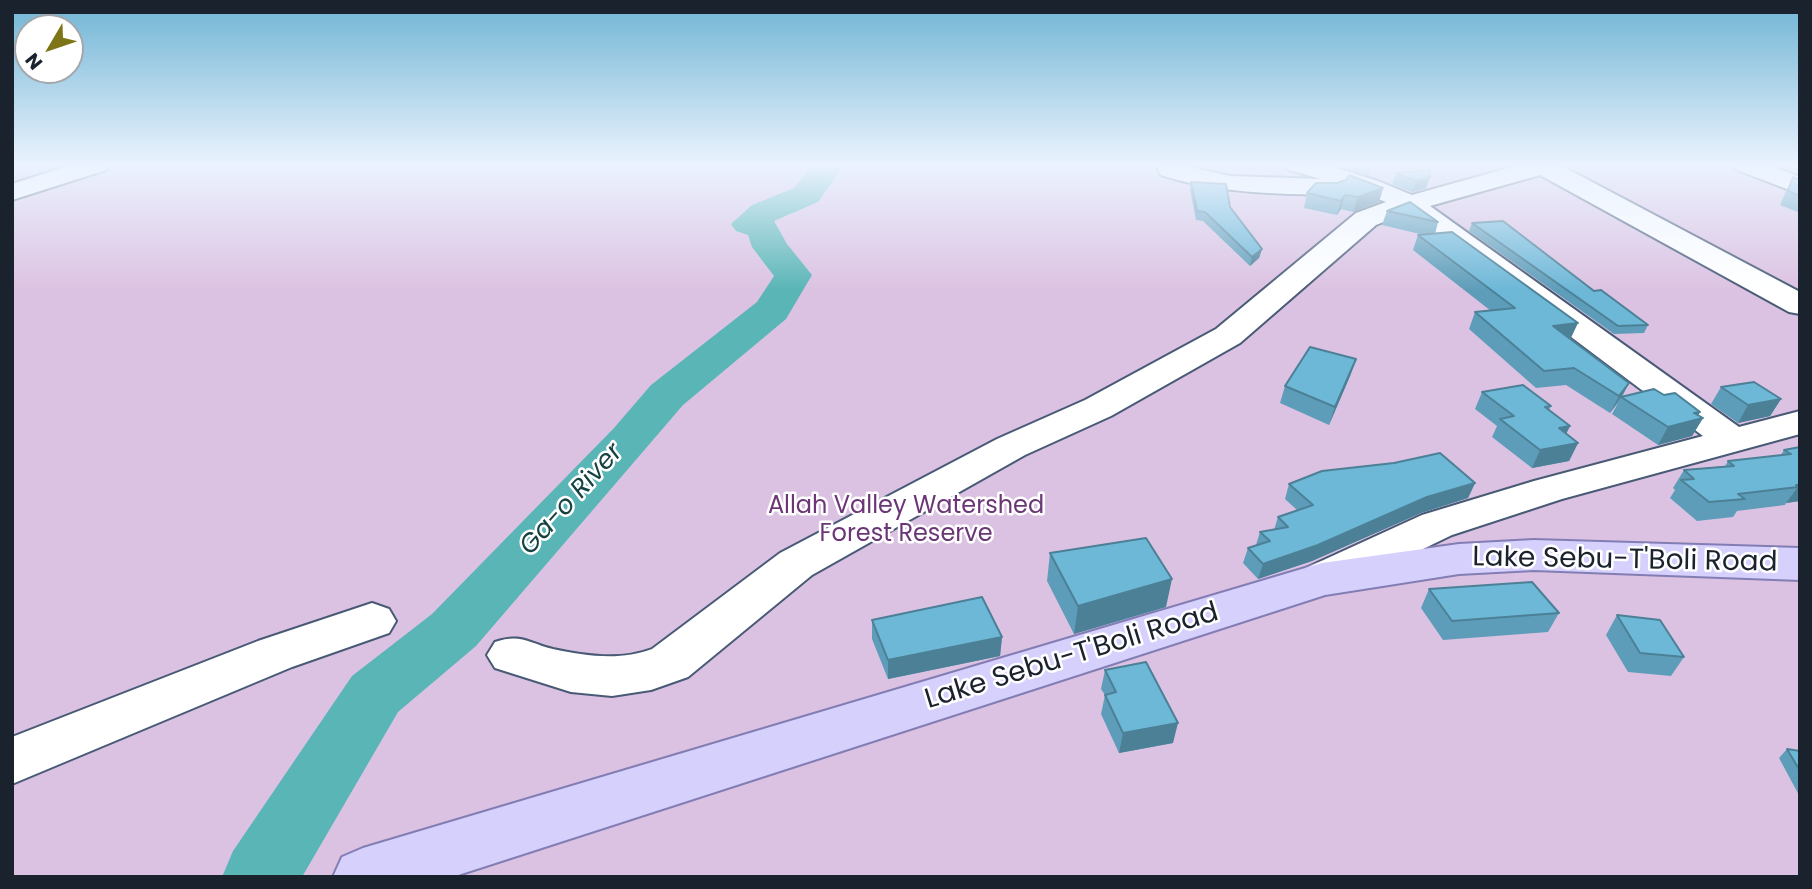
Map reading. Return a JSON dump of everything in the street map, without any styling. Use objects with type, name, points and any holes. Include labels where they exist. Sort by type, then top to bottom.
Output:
[{"type":"main road","name":"Lake Sebu-T'Boli Road","points":[[363,877],[1322,579],[1459,559],[1534,555],[1800,564]]},
{"type":"street","points":[[512,655],[546,668],[587,674],[632,676],[649,673],[670,663],[796,564],[1011,447],[1098,408],[1216,343],[1247,321],[1366,219],[1375,206]]},
{"type":"street","points":[[1415,206],[1572,320],[1638,375],[1733,440]]},
{"type":"street","points":[[1619,206],[1800,305]]},
{"type":"street","points":[[1322,579],[1437,525],[1548,491],[1800,422]]},
{"type":"street","points":[[12,761],[275,653],[372,621]]},
{"type":"green space","name":"Allah Valley Watershed Forest Reserve","points":[[12,206],[1800,206],[1800,877],[12,877]]},
{"type":"building","points":[[1196,206],[1230,206],[1262,249],[1252,257],[1205,212],[1197,211]]},
{"type":"building","points":[[1399,206],[1416,206],[1438,222],[1387,211]]},
{"type":"building","points":[[1503,221],[1594,291],[1601,290],[1648,325],[1618,326],[1472,223]]},
{"type":"building","points":[[1452,232],[1578,323],[1553,326],[1629,383],[1619,396],[1574,368],[1544,371],[1475,312],[1515,308],[1418,235]]},
{"type":"building","points":[[1310,347],[1356,359],[1335,407],[1285,386]]},
{"type":"building","points":[[1754,382],[1781,399],[1748,405],[1721,387]]},
{"type":"building","points":[[1523,385],[1551,406],[1545,407],[1570,426],[1559,428],[1578,443],[1540,450],[1500,419],[1514,416],[1482,392]]},
{"type":"building","points":[[1654,389],[1664,395],[1675,393],[1700,412],[1694,413],[1703,418],[1668,427],[1621,397]]},
{"type":"building","points":[[1800,447],[1798,487],[1738,494],[1745,499],[1709,502],[1681,480],[1694,479],[1684,470],[1734,466],[1728,461],[1791,454],[1784,450]]},
{"type":"building","points":[[1440,453],[1475,483],[1427,497],[1318,545],[1263,564],[1248,548],[1270,541],[1260,532],[1288,527],[1278,517],[1313,505],[1289,484],[1322,471],[1394,463]]},
{"type":"building","points":[[1146,538],[1172,579],[1078,606],[1050,553]]},
{"type":"building","points":[[1532,582],[1559,613],[1452,621],[1429,589]]},
{"type":"building","points":[[982,597],[1002,637],[888,660],[872,620]]},
{"type":"building","points":[[1617,615],[1660,620],[1684,657],[1640,653]]},
{"type":"building","points":[[1146,662],[1178,723],[1123,733],[1105,695],[1116,692],[1105,670]]},
{"type":"building","points":[[1787,749],[1800,751],[1800,771]]},
{"type":"waterway","name":"Ga-o River","points":[[260,877],[375,694],[454,630],[631,438],[667,395],[772,310],[793,275],[770,247],[763,229],[748,224],[764,212],[778,206]]}]
